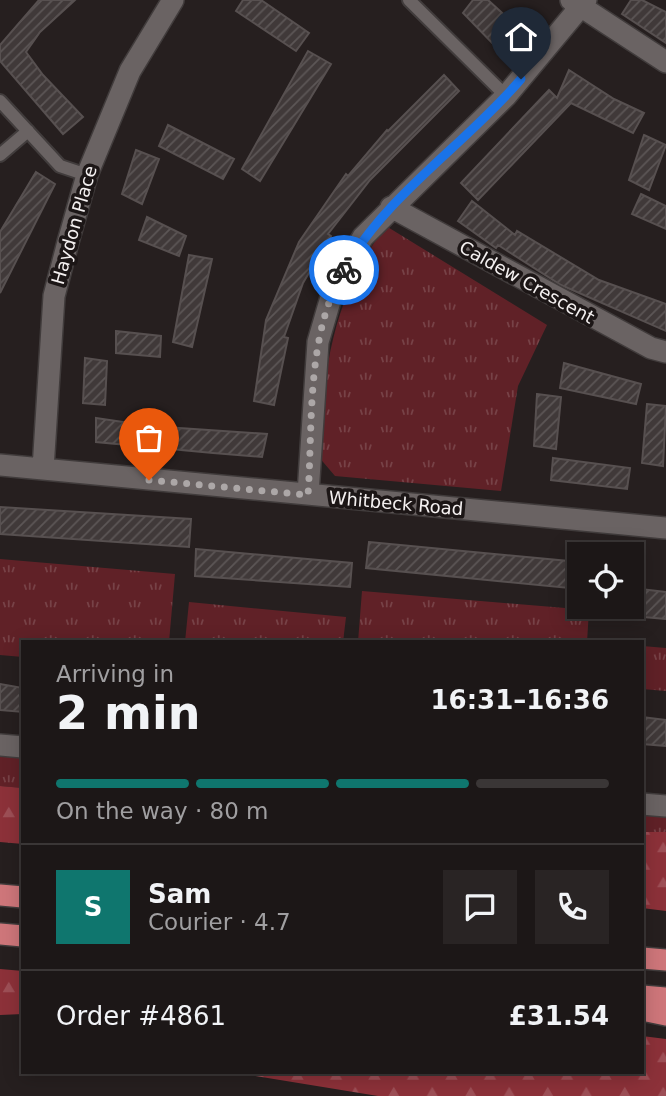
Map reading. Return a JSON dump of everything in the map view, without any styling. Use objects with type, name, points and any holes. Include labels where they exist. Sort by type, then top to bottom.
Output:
[{"type":"highway","points":[[0,895],[21,897]]},
{"type":"highway","points":[[0,934],[21,936]]},
{"type":"highway","points":[[644,947],[666,947]]},
{"type":"highway","points":[[644,958],[666,960]]},
{"type":"highway","points":[[644,996],[666,998]]},
{"type":"highway","points":[[644,1010],[666,1015]]},
{"type":"street","name":"Haydon Place","points":[[43,469],[54,296],[87,175],[130,71],[173,0]]},
{"type":"street","points":[[308,495],[318,342],[331,298],[363,237],[506,96],[579,3],[666,62]]},
{"type":"street","name":"Caldew Crescent","points":[[391,207],[561,301],[652,348],[666,352]]},
{"type":"street","name":"Whitbeck Road","points":[[0,466],[666,528]]},
{"type":"street","points":[[0,745],[21,747]]},
{"type":"street","points":[[644,804],[666,806]]},
{"type":"lane","points":[[409,0],[506,96]]},
{"type":"lane","points":[[0,101],[60,166],[87,175]]},
{"type":"lane","points":[[0,155],[28,131]]},
{"type":"green space","points":[[386,226],[547,325],[518,386],[501,491],[335,476],[318,456],[328,364],[342,307],[353,280]]},
{"type":"green space","points":[[0,559],[175,574],[169,640],[21,640],[21,657],[0,655]]},
{"type":"green space","points":[[362,591],[567,608],[567,619],[588,619],[587,640],[358,640]]},
{"type":"green space","points":[[189,602],[346,617],[343,640],[185,640]]},
{"type":"green space","points":[[644,646],[666,648],[666,691],[644,689]]},
{"type":"green space","points":[[0,755],[21,757],[21,788],[0,786]]},
{"type":"green space","points":[[0,786],[21,788],[21,844],[0,842]]},
{"type":"green space","points":[[644,813],[666,816],[666,832],[644,832]]},
{"type":"green space","points":[[644,832],[666,832],[666,911],[644,908]]},
{"type":"green space","points":[[0,969],[21,971],[21,1014],[0,1015]]},
{"type":"green space","points":[[644,1036],[666,1039],[666,1096],[378,1096],[243,1074],[644,1074]]},
{"type":"building","points":[[39,0],[75,0],[40,32],[26,52],[43,75],[83,117],[63,134],[0,61],[0,45]]},
{"type":"building","points":[[243,0],[261,0],[309,33],[296,51],[236,11]]},
{"type":"building","points":[[473,0],[488,0],[523,32],[502,53],[463,13]]},
{"type":"building","points":[[631,0],[642,0],[666,12],[666,43],[622,14]]},
{"type":"building","points":[[308,51],[331,64],[260,181],[242,169]]},
{"type":"building","points":[[569,70],[614,99],[644,113],[633,133],[571,103],[478,200],[461,183],[549,90],[557,98]]},
{"type":"building","points":[[444,75],[459,91],[370,180],[328,234],[331,236],[303,283],[284,337],[288,338],[274,405],[254,401],[266,320],[299,242],[346,174],[348,176],[387,130]]},
{"type":"building","points":[[168,125],[234,159],[223,179],[159,146]]},
{"type":"building","points":[[644,135],[666,145],[649,190],[629,180]]},
{"type":"building","points":[[136,150],[159,159],[142,204],[122,194]]},
{"type":"building","points":[[36,172],[55,184],[0,293],[0,232]]},
{"type":"building","points":[[641,194],[666,206],[666,229],[632,214]]},
{"type":"building","points":[[472,201],[515,235],[517,231],[599,280],[666,304],[666,331],[561,285],[498,245],[496,248],[458,221]]},
{"type":"building","points":[[147,217],[186,236],[179,256],[139,240]]},
{"type":"building","points":[[189,255],[212,259],[192,347],[173,342]]},
{"type":"building","points":[[116,331],[161,336],[160,357],[116,353]]},
{"type":"building","points":[[85,358],[107,361],[105,405],[83,403]]},
{"type":"building","points":[[564,363],[641,384],[636,404],[560,388]]},
{"type":"building","points":[[537,394],[561,397],[556,449],[534,446]]},
{"type":"building","points":[[647,404],[666,406],[663,466],[642,463]]},
{"type":"building","points":[[96,418],[150,426],[267,434],[262,457],[213,453],[96,442]]},
{"type":"building","points":[[553,458],[630,468],[627,489],[551,480]]},
{"type":"building","points":[[0,507],[191,519],[189,547],[0,534]]},
{"type":"building","points":[[369,542],[567,561],[567,588],[366,568]]},
{"type":"building","points":[[196,549],[352,563],[350,587],[195,576]]},
{"type":"building","points":[[644,589],[666,592],[666,619],[644,617]]},
{"type":"building","points":[[0,684],[21,688],[21,712],[0,710]]},
{"type":"building","points":[[644,717],[666,720],[666,746],[644,744]]},
{"type":"way so far","points":[[149,480],[308,495],[318,342],[334,287],[344,270]]},
{"type":"route","points":[[344,270],[363,237],[521,79]]}]
